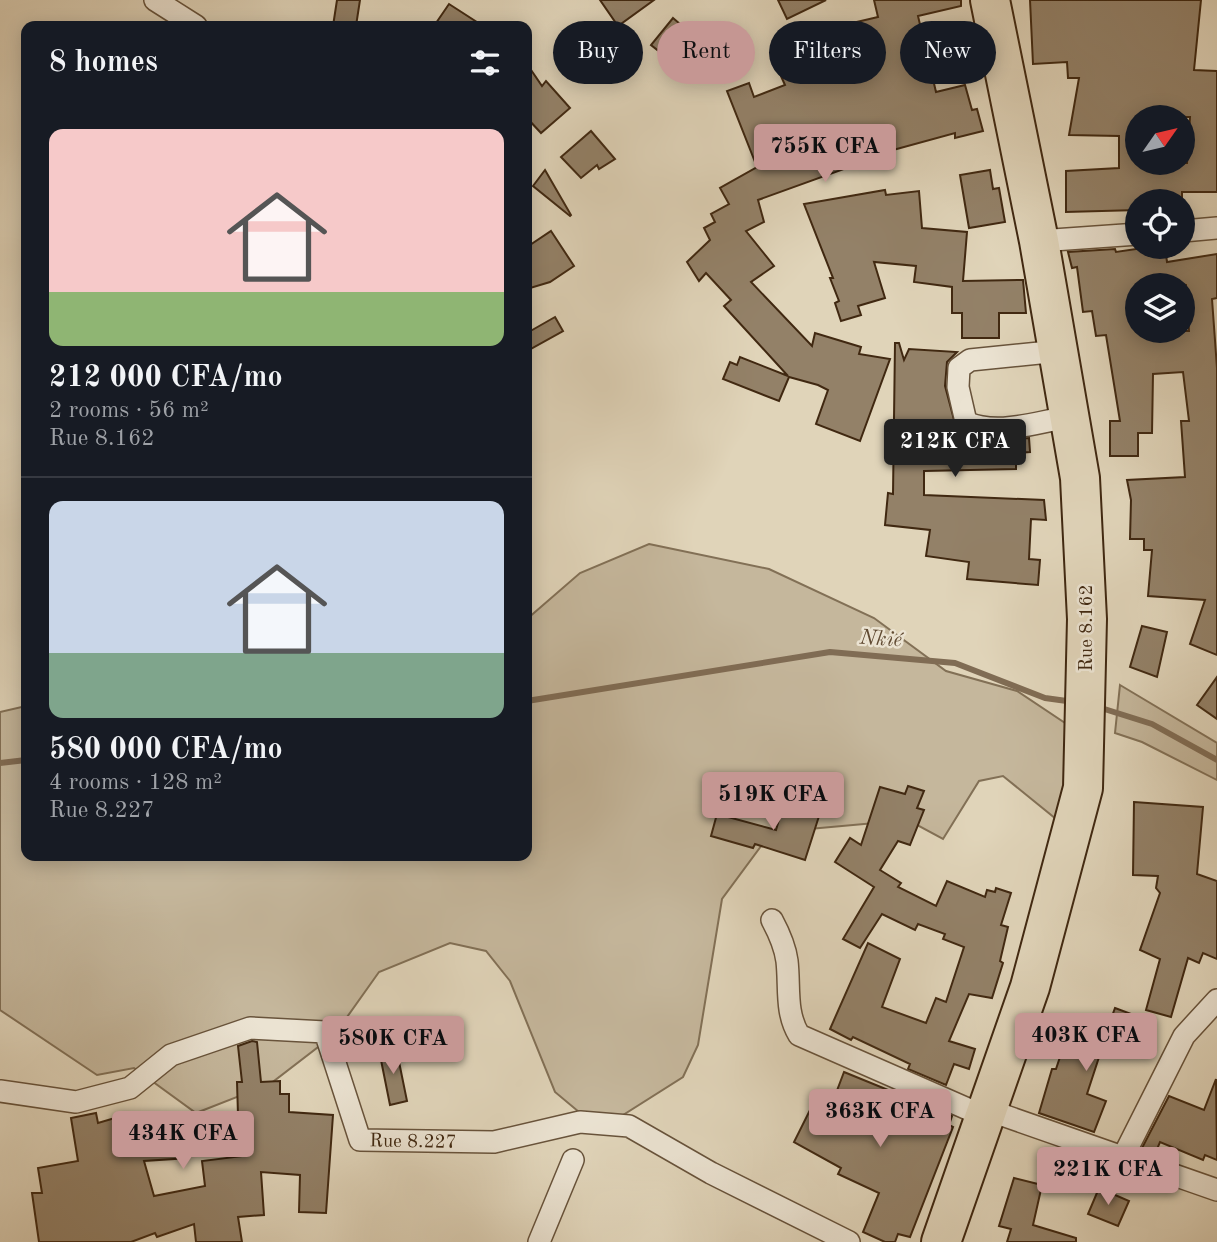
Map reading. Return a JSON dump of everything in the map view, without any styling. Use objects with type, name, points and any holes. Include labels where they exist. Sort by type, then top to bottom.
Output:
[{"type":"highway","name":"Rue 8.162","points":[[941,1242],[1034,974],[1083,788],[1087,619],[1080,478],[1072,417],[1039,241],[990,0]]},
{"type":"street","points":[[155,0],[188,21]]},
{"type":"street","points":[[1195,230],[1217,228]]},
{"type":"street","points":[[1039,241],[1125,235]]},
{"type":"street","points":[[1059,351],[970,360],[959,368],[963,411],[967,422],[979,428],[1021,426],[1072,417]]},
{"type":"street","points":[[772,919],[787,960],[788,1003],[792,1023],[799,1035],[987,1113],[1124,1155],[1217,1190]]},
{"type":"street","points":[[1124,1155],[1184,1036],[1217,1000]]},
{"type":"street","name":"Rue 8.227","points":[[0,1091],[76,1102],[130,1088],[171,1055],[250,1028],[325,1032],[360,1140],[494,1142],[580,1122],[629,1126],[711,1173],[849,1242]]},
{"type":"street","points":[[538,1242],[573,1160]]},
{"type":"shaded area","points":[[649,544],[769,569],[874,618],[946,671],[1017,691],[1080,733],[1082,840],[1003,776],[979,781],[943,839],[908,820],[798,830],[764,842],[722,899],[698,1045],[683,1077],[623,1115],[585,1117],[555,1092],[510,981],[486,951],[450,943],[379,972],[335,1034],[270,1084],[196,1113],[134,1068],[97,1075],[0,1010],[0,712],[21,707],[21,861],[532,861],[532,615],[580,573]]},
{"type":"shaded area","points":[[1120,685],[1217,743],[1217,780],[1142,742],[1115,733]]},
{"type":"building","points":[[337,0],[360,0],[357,21],[334,21]]},
{"type":"building","points":[[600,0],[654,0],[625,21],[615,21]]},
{"type":"building","points":[[778,0],[826,0],[787,19]]},
{"type":"building","points":[[874,0],[961,0],[961,6],[918,16],[919,21],[900,21],[900,84],[934,84],[936,92],[965,85],[972,110],[977,109],[983,131],[955,138],[955,133],[842,164],[844,169],[758,200],[764,222],[746,231],[774,266],[751,282],[812,346],[815,333],[861,347],[859,354],[890,359],[860,441],[816,424],[828,390],[818,385],[789,377],[779,401],[723,379],[730,362],[737,365],[740,357],[788,376],[724,306],[731,300],[706,273],[699,281],[687,262],[710,240],[704,228],[715,222],[711,214],[729,204],[720,188],[757,167],[727,91],[749,84],[754,97],[785,84],[886,84],[886,21],[861,21],[878,17]]},
{"type":"building","points":[[1030,0],[1201,0],[1194,70],[1217,71],[1217,192],[1195,192],[1195,189],[1125,189],[1125,210],[1066,212],[1066,171],[1119,168],[1119,136],[1069,135],[1079,78],[1068,78],[1067,62],[1033,64]]},
{"type":"building","points":[[449,4],[475,21],[437,21]]},
{"type":"building","points":[[657,38],[657,50],[651,45]]},
{"type":"building","points":[[532,71],[542,86],[546,81],[570,108],[541,133],[532,123]]},
{"type":"building","points":[[591,131],[615,159],[599,169],[597,165],[581,178],[561,157]]},
{"type":"building","points":[[545,170],[571,215],[570,216],[533,186]]},
{"type":"building","points":[[990,170],[993,189],[999,188],[1005,222],[969,228],[960,175]]},
{"type":"building","points":[[885,190],[886,195],[919,191],[922,228],[967,232],[963,281],[1023,280],[1026,313],[999,313],[999,338],[962,338],[962,313],[952,313],[952,287],[914,282],[916,266],[874,262],[885,298],[858,306],[861,315],[841,321],[835,303],[839,301],[830,278],[833,278],[804,204]]},
{"type":"building","points":[[551,231],[574,266],[550,282],[532,287],[532,244]]},
{"type":"building","points":[[1115,249],[1116,252],[1125,251],[1125,259],[1167,259],[1167,262],[1217,254],[1217,298],[1212,299],[1217,368],[1217,655],[1190,644],[1205,600],[1148,596],[1152,550],[1144,550],[1144,539],[1130,539],[1131,500],[1127,480],[1185,477],[1181,421],[1189,421],[1183,372],[1153,374],[1152,433],[1138,433],[1138,456],[1110,456],[1110,421],[1120,421],[1106,335],[1096,336],[1092,311],[1083,312],[1077,267],[1072,268],[1068,252]]},
{"type":"building","points":[[555,317],[563,331],[532,348],[532,330]]},
{"type":"building","points":[[895,343],[899,343],[904,360],[909,349],[957,352],[947,362],[945,386],[957,431],[989,441],[1029,438],[1030,452],[1016,453],[1016,469],[924,471],[924,495],[1044,500],[1046,520],[1031,519],[1029,559],[1040,560],[1038,585],[967,579],[969,562],[926,556],[930,530],[885,525],[888,493],[893,494]]},
{"type":"building","points":[[1142,626],[1167,632],[1157,677],[1130,667]]},
{"type":"building","points":[[1217,677],[1217,719],[1197,705]]},
{"type":"building","points":[[908,786],[924,791],[917,808],[924,810],[910,845],[898,841],[880,870],[901,883],[898,887],[936,906],[947,881],[985,897],[987,890],[995,892],[996,888],[1011,893],[1001,925],[1008,927],[1000,961],[1003,963],[992,998],[969,994],[949,1041],[975,1049],[969,1069],[954,1064],[946,1085],[908,1069],[910,1064],[830,1029],[868,943],[900,959],[882,1007],[926,1023],[936,998],[946,1002],[964,947],[943,939],[945,934],[918,924],[915,930],[882,914],[860,948],[843,939],[874,887],[835,862],[850,838],[861,845],[880,787],[905,794]]},
{"type":"building","points":[[784,802],[820,813],[805,860],[755,844],[753,848],[711,836],[717,814],[776,830]]},
{"type":"building","points":[[1134,802],[1203,807],[1197,874],[1217,881],[1217,959],[1203,953],[1199,963],[1188,958],[1171,1017],[1146,1010],[1160,959],[1140,950],[1160,893],[1156,888],[1158,876],[1133,875]]},
{"type":"building","points":[[1115,1008],[1142,1018],[1129,1057],[1102,1048],[1087,1094],[1106,1101],[1094,1132],[1039,1113],[1052,1069],[1056,1069],[1065,1042],[1071,1044],[1075,1034],[1102,1044]]},
{"type":"building","points":[[257,1042],[261,1082],[280,1081],[280,1094],[289,1094],[289,1112],[333,1115],[326,1213],[299,1212],[300,1175],[261,1172],[264,1215],[238,1217],[242,1242],[196,1242],[194,1224],[157,1237],[155,1233],[131,1242],[39,1242],[32,1193],[42,1193],[38,1168],[78,1161],[71,1118],[96,1113],[98,1123],[132,1113],[136,1123],[188,1119],[189,1158],[144,1161],[154,1196],[205,1186],[202,1161],[243,1156],[238,1115],[237,1082],[242,1082],[238,1046]]},
{"type":"building","points":[[396,1047],[407,1101],[390,1105],[379,1050]]},
{"type":"building","points":[[844,1072],[952,1116],[949,1125],[953,1127],[910,1237],[898,1234],[895,1242],[885,1242],[863,1232],[879,1193],[838,1174],[841,1168],[794,1142],[814,1102],[830,1109]]},
{"type":"building","points":[[1216,1079],[1217,1160],[1205,1155],[1203,1160],[1160,1142],[1155,1154],[1142,1148],[1169,1096],[1204,1110]]},
{"type":"building","points":[[1014,1178],[1042,1185],[1033,1225],[1076,1238],[1076,1242],[1007,1242],[1011,1229],[999,1226]]},
{"type":"building","points":[[1099,1188],[1129,1201],[1118,1226],[1088,1214]]},
{"type":"waterway","name":"Nkié","points":[[532,700],[830,652],[955,663],[1045,698],[1074,702]]},
{"type":"waterway","name":"Nkié","points":[[1098,707],[1152,724],[1217,760]]},
{"type":"waterway","name":"Nkié","points":[[0,763],[21,761]]}]
